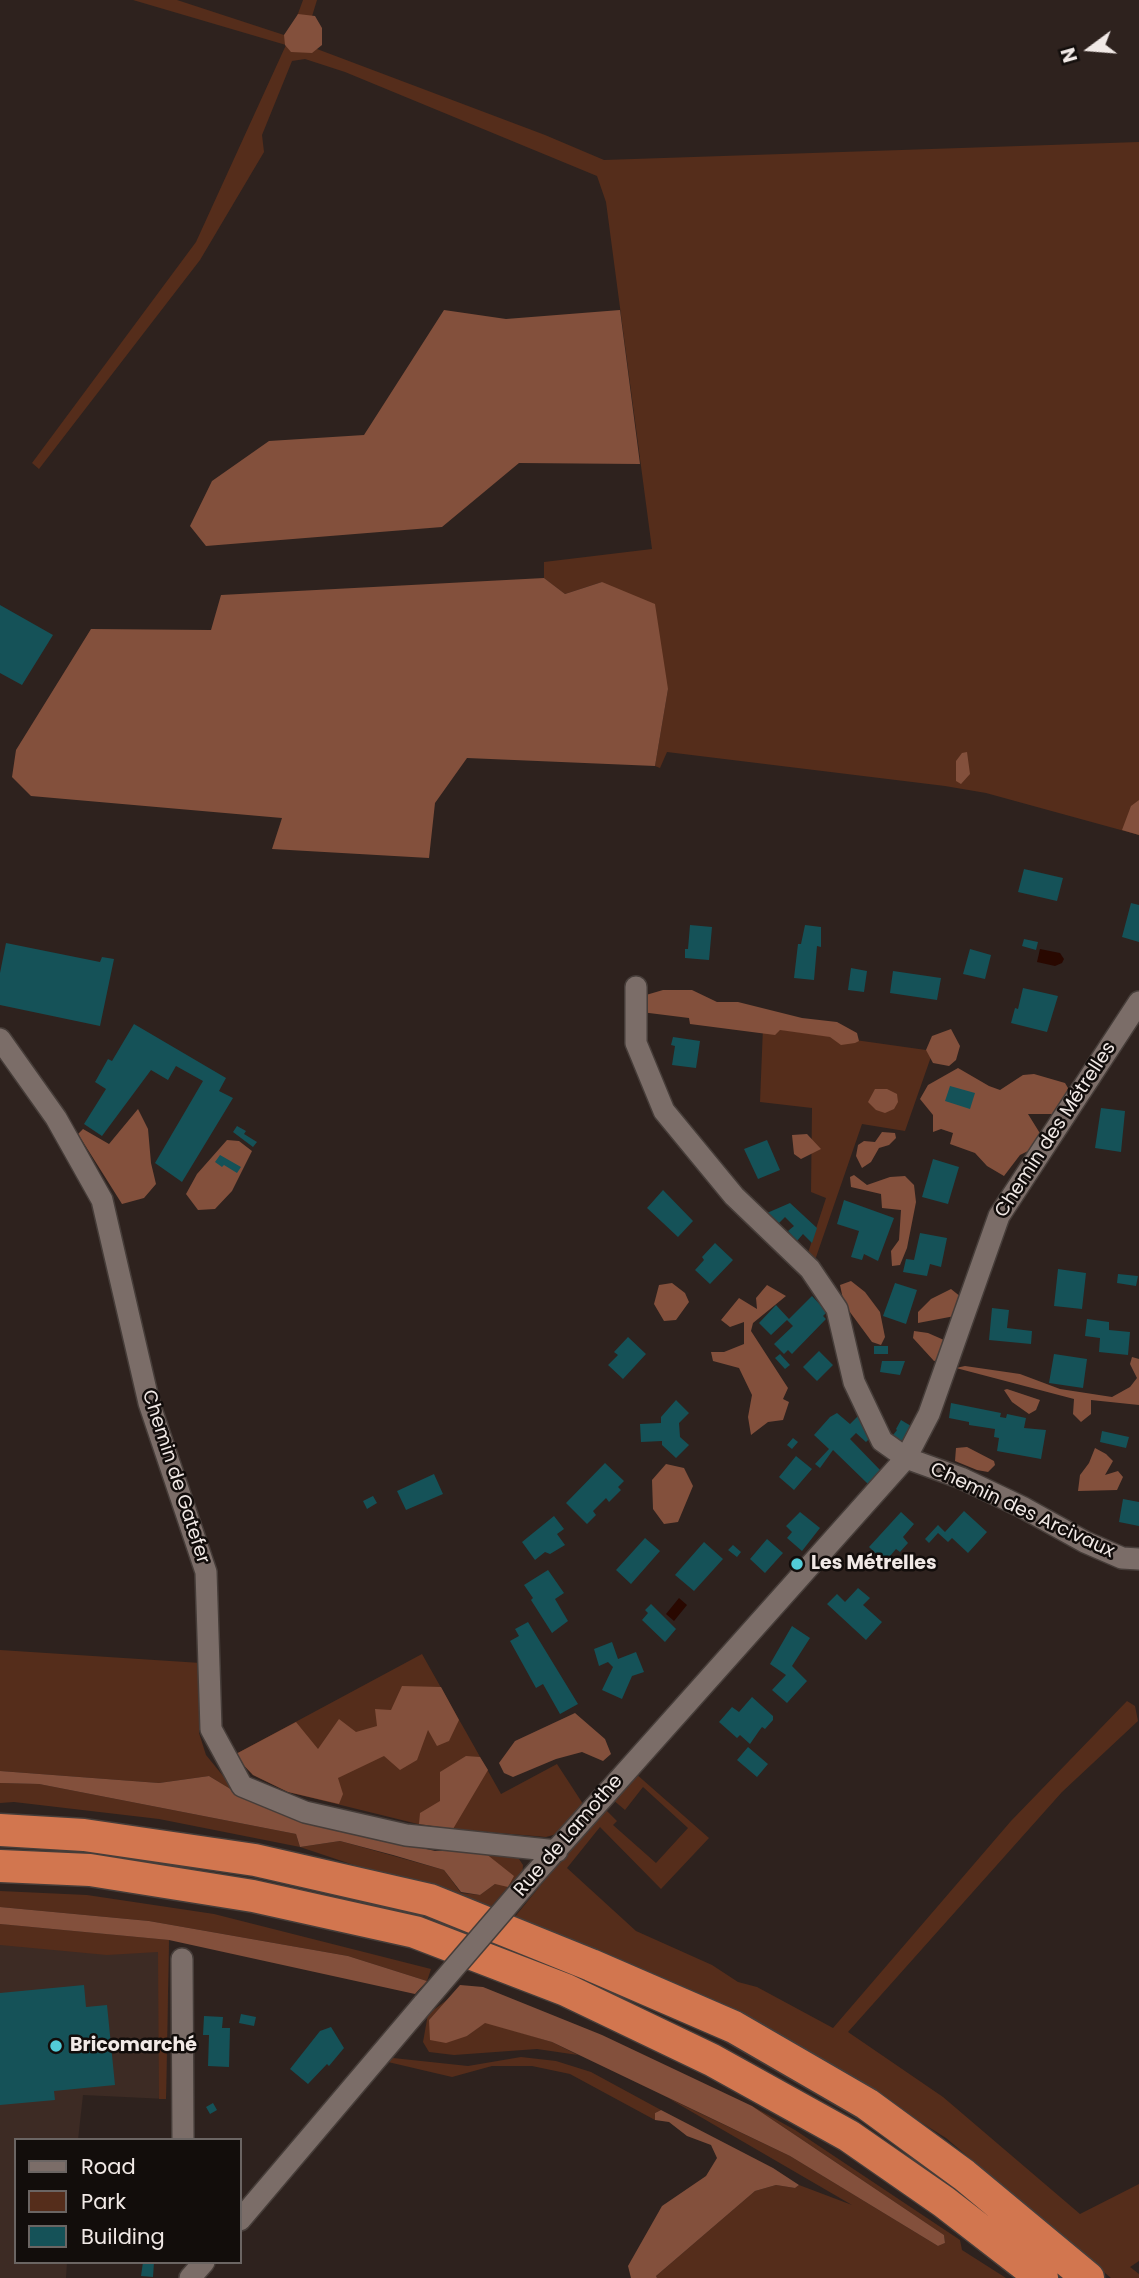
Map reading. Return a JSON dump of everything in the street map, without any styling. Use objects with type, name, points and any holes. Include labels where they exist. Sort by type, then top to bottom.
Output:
[{"type":"highway","points":[[0,1829],[84,1835],[255,1860],[430,1899],[591,1965],[734,2027],[867,2104],[964,2175],[1088,2278]]},
{"type":"highway","points":[[0,1866],[90,1870],[253,1896],[415,1933],[566,1990],[712,2060],[849,2136],[944,2202],[1042,2278]]},
{"type":"street","name":"Chemin des Arcivaux","points":[[636,987],[636,1043],[664,1111],[734,1196],[810,1269],[837,1309],[854,1382],[882,1441],[906,1458],[961,1478],[1022,1507],[1085,1542],[1122,1558],[1139,1559]]},
{"type":"street","name":"Chemin des Métrelles","points":[[906,1458],[929,1415],[999,1216],[1139,1002]]},
{"type":"street","name":"Chemin de Gatefer","points":[[0,1039],[56,1118],[102,1200],[149,1403],[206,1572],[211,1729],[242,1786],[305,1812],[406,1835],[557,1851]]},
{"type":"street","name":"Rue de Lamothe","points":[[242,2218],[532,1877],[906,1458]]},
{"type":"street","points":[[182,1959],[183,2138]]},
{"type":"street","points":[[190,2278],[202,2264]]},
{"type":"shaded area","points":[[298,14],[315,16],[322,28],[322,45],[312,53],[291,52],[285,45],[284,35]]},
{"type":"shaded area","points":[[444,310],[506,319],[620,310],[640,464],[519,463],[442,527],[206,546],[190,526],[212,481],[269,441],[364,435]]},
{"type":"shaded area","points":[[544,578],[565,594],[602,582],[655,604],[668,689],[655,766],[467,758],[435,803],[429,858],[272,849],[282,818],[31,796],[12,777],[16,750],[91,629],[211,630],[221,595]]},
{"type":"shaded area","points":[[967,752],[970,774],[961,784],[956,781],[956,761],[962,753]]},
{"type":"shaded area","points":[[1139,800],[1139,835],[1122,830],[1131,806]]},
{"type":"shaded area","points":[[1040,949],[1060,953],[1064,959],[1062,963],[1055,966],[1037,962]]},
{"type":"shaded area","points":[[663,990],[692,990],[717,1002],[738,1002],[802,1018],[837,1022],[857,1033],[859,1041],[841,1045],[830,1037],[780,1030],[775,1035],[690,1024],[689,1018],[641,1012],[646,995]]},
{"type":"shaded area","points":[[951,1029],[960,1046],[956,1060],[949,1066],[933,1063],[926,1050],[932,1036]]},
{"type":"shaded area","points":[[958,1068],[1000,1090],[1023,1075],[1034,1074],[1065,1083],[1071,1093],[1056,1114],[1028,1114],[1041,1135],[1036,1147],[1020,1155],[1004,1176],[987,1166],[975,1153],[950,1144],[953,1133],[941,1129],[933,1132],[933,1115],[920,1099],[928,1085]]},
{"type":"shaded area","points":[[875,1089],[887,1089],[897,1094],[898,1102],[894,1109],[885,1113],[876,1110],[868,1102]]},
{"type":"shaded area","points":[[138,1109],[148,1129],[156,1184],[144,1198],[122,1204],[78,1134],[83,1129],[109,1144]]},
{"type":"shaded area","points":[[882,1132],[895,1133],[896,1138],[889,1145],[879,1148],[871,1162],[862,1168],[856,1156],[858,1145],[864,1141],[875,1142]]},
{"type":"shaded area","points":[[807,1134],[821,1149],[801,1159],[794,1154],[792,1135]]},
{"type":"shaded area","points":[[227,1140],[239,1141],[252,1151],[232,1191],[215,1209],[198,1210],[186,1194],[197,1174]]},
{"type":"shaded area","points":[[854,1175],[867,1185],[890,1177],[905,1176],[914,1185],[916,1202],[907,1248],[900,1265],[892,1266],[891,1251],[899,1240],[901,1210],[882,1208],[881,1194],[851,1187],[850,1177]]},
{"type":"shaded area","points":[[851,1281],[865,1292],[880,1312],[885,1337],[881,1345],[872,1342],[844,1304],[840,1285]]},
{"type":"shaded area","points":[[672,1283],[685,1293],[689,1302],[676,1320],[664,1321],[654,1304],[659,1285]]},
{"type":"shaded area","points":[[767,1285],[786,1296],[753,1323],[751,1331],[788,1388],[783,1399],[789,1402],[783,1420],[768,1422],[751,1435],[748,1417],[752,1395],[739,1368],[713,1361],[711,1352],[724,1352],[744,1344],[744,1322],[730,1327],[721,1320],[739,1298],[757,1309],[756,1298]]},
{"type":"shaded area","points":[[951,1289],[961,1297],[960,1315],[918,1323],[918,1312],[931,1299]]},
{"type":"shaded area","points":[[914,1331],[928,1333],[944,1340],[949,1347],[944,1359],[934,1361],[913,1338]]},
{"type":"shaded area","points":[[1132,1357],[1139,1359],[1139,1405],[1091,1400],[1091,1414],[1081,1422],[1073,1414],[1074,1399],[956,1368],[965,1366],[1020,1374],[1060,1389],[1112,1397],[1130,1387],[1137,1378],[1130,1364]]},
{"type":"shaded area","points":[[1004,1390],[1040,1400],[1036,1410],[1029,1414],[1012,1402]]},
{"type":"shaded area","points":[[967,1447],[994,1461],[995,1465],[988,1472],[955,1461],[956,1448]]},
{"type":"shaded area","points":[[1095,1448],[1113,1461],[1105,1475],[1118,1471],[1123,1477],[1117,1490],[1078,1491],[1080,1475]]},
{"type":"shaded area","points":[[666,1464],[684,1468],[693,1486],[678,1522],[664,1524],[653,1509],[652,1480]]},
{"type":"shaded area","points":[[679,1598],[687,1605],[674,1621],[666,1614]]},
{"type":"shaded area","points":[[402,1686],[441,1687],[459,1720],[449,1741],[437,1746],[428,1730],[417,1760],[400,1770],[384,1756],[338,1778],[343,1794],[339,1804],[288,1792],[253,1775],[234,1755],[296,1722],[318,1749],[339,1719],[356,1732],[377,1726],[375,1709],[391,1710]]},
{"type":"shaded area","points":[[575,1713],[605,1739],[611,1754],[603,1761],[582,1752],[556,1759],[513,1777],[504,1773],[499,1763],[515,1741]]},
{"type":"shaded area","points":[[466,1756],[480,1757],[488,1770],[453,1829],[419,1824],[420,1813],[440,1801],[440,1772]]},
{"type":"shaded area","points":[[0,1771],[159,1783],[209,1776],[252,1802],[366,1835],[435,1851],[480,1849],[514,1876],[508,1887],[495,1884],[480,1895],[461,1892],[444,1870],[340,1841],[300,1847],[296,1834],[39,1784],[0,1783]]},
{"type":"shaded area","points":[[0,1907],[149,1921],[348,1956],[427,1981],[415,1994],[169,1940],[0,1924]]},
{"type":"shaded area","points":[[0,1924],[169,1940],[166,2099],[83,2095],[78,2138],[14,2138],[14,2264],[67,2264],[66,2278],[0,2278]]},
{"type":"shaded area","points":[[460,1985],[483,1987],[602,2035],[752,2106],[944,2235],[945,2243],[938,2246],[790,2156],[552,2042],[485,2023],[467,2036],[446,2043],[430,2040],[429,2020]]},
{"type":"shaded area","points":[[661,2110],[773,2168],[799,2185],[795,2188],[776,2185],[755,2191],[656,2276],[657,2278],[631,2278],[628,2266],[662,2206],[706,2176],[717,2158],[711,2145],[687,2136],[669,2122],[655,2120],[655,2113]]},
{"type":"green space","points":[[133,0],[177,0],[284,35],[292,30],[303,0],[317,0],[306,36],[317,49],[604,160],[1139,142],[1139,835],[986,793],[945,786],[667,752],[660,768],[655,766],[668,689],[602,582],[565,594],[544,578],[544,562],[652,549],[606,202],[597,176],[345,72],[305,59],[292,61],[262,135],[264,152],[200,260],[39,469],[32,463],[196,242],[286,45]]},
{"type":"green space","points":[[763,1027],[933,1051],[905,1131],[862,1124],[814,1263],[806,1259],[826,1198],[811,1192],[812,1108],[760,1102]]},
{"type":"green space","points":[[0,1650],[201,1663],[199,1733],[206,1755],[228,1782],[252,1802],[209,1776],[159,1783],[0,1771]]},
{"type":"green space","points":[[422,1654],[501,1794],[557,1764],[585,1807],[560,1833],[546,1837],[430,1827],[288,1792],[253,1775],[234,1755]]},
{"type":"green space","points":[[1127,1701],[1135,1706],[1138,1721],[1062,1792],[848,2032],[943,2097],[1080,2214],[1139,2184],[1139,2261],[1130,2267],[1139,2274],[1139,2278],[1111,2278],[946,2138],[728,2007],[513,1919],[604,1808],[617,1821],[613,1825],[656,1863],[688,1828],[643,1787],[625,1810],[612,1799],[635,1773],[709,1838],[661,1889],[600,1827],[567,1868],[636,1931],[712,1965],[738,1982],[757,1987],[833,2028],[1011,1821]]},
{"type":"green space","points":[[0,1783],[39,1784],[296,1834],[300,1847],[159,1819],[14,1802],[0,1803]]},
{"type":"green space","points":[[340,1841],[444,1870],[461,1893],[480,1895],[495,1884],[480,1849],[517,1856],[523,1865],[522,1877],[508,1887],[488,1910],[300,1847]]},
{"type":"green space","points":[[0,1891],[87,1895],[214,1914],[431,1969],[427,1981],[348,1956],[149,1921],[0,1907]]},
{"type":"green space","points":[[0,1924],[169,1940],[166,2099],[159,2099],[158,1952],[107,1955],[0,1945]]},
{"type":"green space","points":[[447,2000],[429,2020],[467,2036],[485,2022],[552,2042],[578,2055],[537,2049],[454,2055],[429,2052],[423,2042],[428,2014]]},
{"type":"green space","points":[[521,2057],[556,2061],[591,2072],[661,2110],[655,2113],[655,2120],[570,2074],[532,2066],[492,2066],[452,2077],[388,2062],[393,2058],[468,2066]]},
{"type":"green space","points":[[668,2098],[790,2156],[938,2246],[945,2243],[944,2235],[752,2106],[795,2130],[960,2240],[962,2250],[1006,2278],[657,2278],[656,2276],[755,2191],[776,2185],[795,2188],[799,2185],[852,2205]]},
{"type":"building","points":[[0,605],[53,635],[22,685],[0,673]]},
{"type":"building","points":[[1024,869],[1063,878],[1057,901],[1018,892]]},
{"type":"building","points":[[1131,903],[1139,905],[1139,942],[1122,937]]},
{"type":"building","points":[[690,925],[712,927],[709,960],[685,958]]},
{"type":"building","points":[[805,925],[821,927],[821,947],[817,946],[814,980],[794,978],[798,944],[801,944]]},
{"type":"building","points":[[1024,939],[1038,942],[1036,950],[1022,946]]},
{"type":"building","points":[[6,943],[100,962],[102,957],[114,959],[100,1026],[0,1005],[0,973]]},
{"type":"building","points":[[970,949],[991,955],[985,979],[963,974]]},
{"type":"building","points":[[851,968],[867,971],[864,992],[848,990]]},
{"type":"building","points":[[893,971],[941,978],[937,1000],[890,993]]},
{"type":"building","points":[[1023,988],[1058,996],[1047,1032],[1011,1023]]},
{"type":"building","points":[[134,1024],[226,1078],[219,1091],[233,1098],[182,1182],[155,1163],[203,1081],[176,1066],[168,1080],[151,1070],[102,1136],[84,1124],[106,1089],[95,1082],[108,1059],[112,1061]]},
{"type":"building","points":[[673,1037],[700,1041],[696,1068],[672,1065],[675,1046],[671,1045]]},
{"type":"building","points":[[950,1086],[975,1093],[970,1109],[945,1101]]},
{"type":"building","points":[[1101,1108],[1125,1111],[1121,1152],[1095,1148]]},
{"type":"building","points":[[237,1126],[257,1142],[253,1147],[233,1132]]},
{"type":"building","points":[[767,1140],[780,1170],[758,1179],[744,1149]]},
{"type":"building","points":[[220,1155],[241,1167],[237,1173],[215,1162]]},
{"type":"building","points":[[933,1159],[959,1167],[948,1204],[922,1197]]},
{"type":"building","points":[[663,1190],[693,1221],[678,1237],[647,1208]]},
{"type":"building","points":[[844,1200],[894,1218],[878,1261],[864,1254],[862,1260],[851,1257],[859,1231],[837,1224]]},
{"type":"building","points":[[790,1203],[817,1228],[812,1243],[803,1234],[797,1241],[788,1231],[794,1226],[785,1217],[779,1223],[767,1213]]},
{"type":"building","points":[[920,1233],[947,1238],[941,1267],[930,1264],[927,1276],[903,1272],[906,1259],[914,1260]]},
{"type":"building","points":[[715,1243],[733,1260],[710,1284],[695,1270],[704,1260],[702,1257]]},
{"type":"building","points":[[1058,1269],[1086,1273],[1082,1309],[1054,1306]]},
{"type":"building","points":[[1118,1274],[1138,1276],[1136,1286],[1117,1283]]},
{"type":"building","points":[[895,1283],[917,1290],[906,1324],[883,1316]]},
{"type":"building","points":[[812,1296],[827,1312],[823,1316],[826,1319],[792,1354],[788,1350],[784,1354],[774,1344],[793,1326],[787,1320],[771,1335],[759,1323],[776,1305],[789,1319]]},
{"type":"building","points":[[992,1308],[1009,1310],[1007,1328],[1032,1331],[1031,1344],[989,1340]]},
{"type":"building","points":[[1087,1319],[1109,1322],[1109,1330],[1130,1332],[1128,1355],[1099,1352],[1100,1338],[1085,1336]]},
{"type":"building","points":[[628,1337],[646,1354],[623,1379],[608,1365],[618,1355],[614,1352]]},
{"type":"building","points":[[874,1346],[888,1346],[888,1354],[874,1354]]},
{"type":"building","points":[[819,1351],[833,1365],[817,1381],[803,1367]]},
{"type":"building","points":[[780,1354],[790,1365],[785,1369],[775,1358]]},
{"type":"building","points":[[1054,1354],[1087,1359],[1083,1388],[1049,1383]]},
{"type":"building","points":[[882,1361],[905,1361],[900,1375],[880,1372]]},
{"type":"building","points":[[676,1400],[689,1413],[679,1423],[680,1437],[689,1445],[676,1458],[662,1445],[662,1441],[641,1442],[640,1424],[661,1423],[661,1417]]},
{"type":"building","points":[[951,1403],[1001,1413],[1000,1417],[1006,1418],[1007,1414],[1026,1418],[1024,1428],[1046,1430],[1041,1459],[997,1451],[999,1438],[994,1437],[995,1429],[969,1425],[969,1422],[949,1418]]},
{"type":"building","points":[[837,1413],[850,1424],[860,1414],[873,1435],[866,1442],[856,1433],[850,1439],[881,1471],[868,1484],[833,1450],[820,1468],[815,1464],[829,1449],[814,1435]]},
{"type":"building","points":[[901,1420],[911,1426],[899,1448],[890,1439]]},
{"type":"building","points":[[1102,1431],[1129,1437],[1126,1448],[1100,1442]]},
{"type":"building","points":[[793,1438],[798,1442],[792,1449],[787,1445]]},
{"type":"building","points":[[796,1456],[812,1469],[794,1490],[779,1477]]},
{"type":"building","points":[[605,1463],[624,1481],[618,1487],[621,1490],[609,1502],[606,1498],[593,1511],[596,1515],[587,1524],[566,1503]]},
{"type":"building","points":[[434,1474],[443,1494],[406,1510],[397,1491]]},
{"type":"building","points":[[373,1496],[377,1503],[367,1509],[363,1501]]},
{"type":"building","points":[[1123,1499],[1139,1502],[1139,1526],[1119,1522]]},
{"type":"building","points":[[964,1511],[987,1532],[968,1553],[952,1538],[948,1542],[938,1533],[929,1543],[925,1539],[938,1525],[945,1532]]},
{"type":"building","points":[[800,1512],[820,1528],[802,1551],[787,1538],[792,1532],[786,1526]]},
{"type":"building","points":[[901,1512],[914,1524],[903,1537],[908,1543],[900,1552],[896,1549],[885,1562],[869,1547]]},
{"type":"building","points":[[554,1516],[564,1529],[557,1534],[565,1545],[550,1554],[545,1552],[535,1560],[522,1542]]},
{"type":"building","points":[[645,1538],[660,1551],[631,1584],[616,1570]]},
{"type":"building","points":[[767,1539],[783,1553],[765,1573],[750,1559]]},
{"type":"building","points":[[704,1542],[723,1559],[694,1591],[675,1575]]},
{"type":"building","points":[[733,1545],[741,1552],[737,1557],[728,1550]]},
{"type":"building","points":[[548,1570],[564,1593],[555,1599],[568,1621],[552,1633],[524,1585]]},
{"type":"building","points":[[858,1588],[870,1598],[863,1605],[882,1622],[866,1640],[827,1604],[837,1594],[845,1602]]},
{"type":"building","points":[[651,1604],[676,1629],[665,1642],[642,1620],[648,1613],[645,1610]]},
{"type":"building","points":[[528,1622],[578,1704],[560,1714],[543,1684],[536,1688],[510,1641],[519,1636],[515,1629]]},
{"type":"building","points":[[792,1626],[810,1638],[792,1666],[807,1681],[787,1703],[772,1690],[786,1675],[770,1664]]},
{"type":"building","points":[[612,1642],[618,1659],[636,1652],[644,1672],[632,1676],[622,1699],[602,1690],[613,1667],[608,1662],[599,1666],[594,1649]]},
{"type":"building","points":[[752,1697],[773,1716],[773,1720],[765,1729],[762,1727],[750,1744],[740,1735],[737,1738],[719,1722],[732,1707],[739,1712]]},
{"type":"building","points":[[748,1747],[768,1764],[757,1777],[737,1760]]},
{"type":"building","name":"Bricomarché","points":[[84,1985],[86,2007],[107,2005],[115,2085],[54,2091],[55,2100],[0,2105],[0,1993]]},
{"type":"building","points":[[241,2014],[256,2017],[254,2026],[239,2023]]},
{"type":"building","points":[[204,2016],[223,2017],[222,2028],[230,2028],[229,2067],[208,2066],[209,2035],[203,2035]]},
{"type":"building","points":[[331,2027],[344,2048],[329,2066],[327,2064],[308,2084],[290,2069],[320,2031]]},
{"type":"building","points":[[213,2103],[217,2110],[210,2114],[206,2107]]},
{"type":"building","points":[[143,2264],[154,2264],[153,2277],[141,2276]]},
{"type":"place","name":"Les Métrelles","points":[[797,1564]]},
{"type":"place","name":"Bricomarché","points":[[56,2046]]}]
